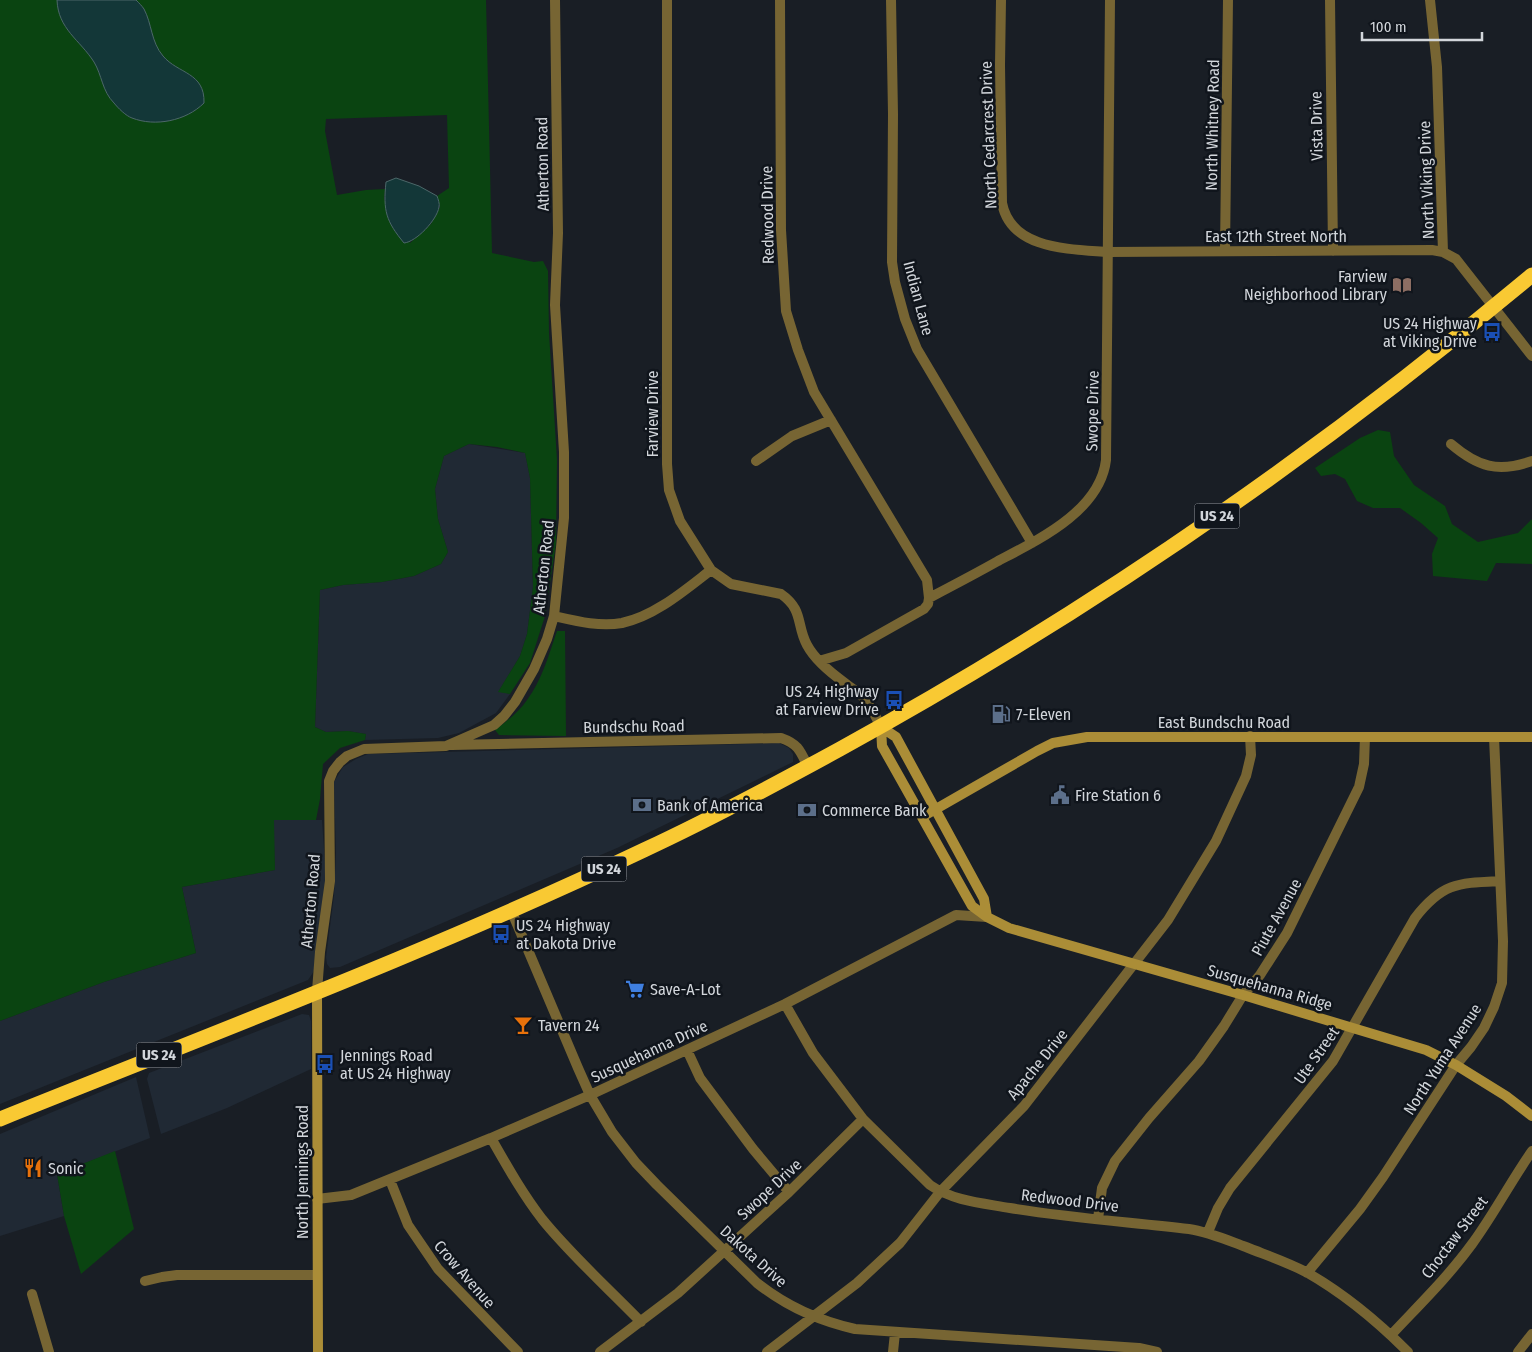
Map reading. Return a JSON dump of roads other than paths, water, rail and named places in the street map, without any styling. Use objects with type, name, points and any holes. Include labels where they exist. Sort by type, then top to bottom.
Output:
[{"type":"highway","name":"US 24","points":[[0,1119],[428,946],[511,910],[646,849],[758,794],[881,727],[1023,643],[1161,554],[1337,430],[1449,344],[1532,275]]},
{"type":"street","name":"Atherton Road","points":[[317,991],[330,882],[329,781],[333,770],[346,756],[364,749],[446,746],[494,725],[504,716],[514,702],[534,669],[554,616],[564,518],[564,461],[555,304],[558,233],[555,0]]},
{"type":"street","name":"Farview Drive","points":[[667,0],[667,464],[669,490],[680,521],[711,570],[732,584],[782,594],[788,599],[798,612],[806,644],[819,662],[862,696],[871,706],[881,727]]},
{"type":"street","name":"Redwood Drive","points":[[780,0],[781,230],[786,311],[814,392],[927,580],[929,598]]},
{"type":"street","name":"Indian Lane","points":[[891,0],[893,114],[892,262],[895,282],[905,319],[918,349],[1032,543]]},
{"type":"street","name":"North Cedarcrest Drive","points":[[1001,0],[1002,203],[1008,220],[1015,229],[1032,240],[1065,248],[1108,252]]},
{"type":"street","name":"Swope Drive","points":[[819,662],[846,653],[924,609],[928,604],[929,598],[1055,529],[1078,510],[1098,487],[1105,471],[1110,0]]},
{"type":"street","name":"North Whitney Road","points":[[1225,251],[1228,0]]},
{"type":"street","name":"Vista Drive","points":[[1330,0],[1333,251]]},
{"type":"street","name":"North Viking Drive","points":[[1430,0],[1437,67],[1444,252],[1456,259],[1532,356]]},
{"type":"street","name":"East 12th Street North","points":[[1108,252],[1432,250],[1444,252]]},
{"type":"street","points":[[756,461],[792,436],[831,420]]},
{"type":"street","points":[[1451,444],[1464,455],[1487,466],[1504,468],[1532,461]]},
{"type":"street","points":[[554,616],[578,622],[601,624],[629,621],[658,608],[711,570]]},
{"type":"street","points":[[881,727],[896,737],[984,899],[987,918]]},
{"type":"street","name":"Susquehanna Ridge","points":[[881,727],[882,746],[972,906],[987,918],[1009,928],[1243,994],[1426,1050],[1456,1065],[1506,1096],[1532,1116]]},
{"type":"street","name":"Apache Drive","points":[[767,1352],[856,1283],[900,1243],[940,1192],[1024,1106],[1168,920],[1216,841],[1246,776],[1251,755],[1250,736]]},
{"type":"street","name":"East Bundschu Road","points":[[922,817],[1053,743],[1087,737],[1532,737]]},
{"type":"street","name":"Piute Avenue","points":[[1098,1219],[1102,1188],[1115,1161],[1149,1118],[1199,1061],[1224,1026],[1243,994],[1260,975],[1287,933],[1359,787],[1364,764],[1365,737]]},
{"type":"street","name":"North Yuma Avenue","points":[[1307,1273],[1360,1209],[1456,1065],[1471,1048],[1484,1028],[1494,1007],[1502,983],[1503,941],[1494,737]]},
{"type":"street","name":"Bundschu Road","points":[[446,746],[780,738],[791,741],[798,748],[808,766]]},
{"type":"street","points":[[904,784],[917,777]]},
{"type":"street","name":"Ute Street","points":[[1208,1232],[1218,1208],[1230,1188],[1333,1061],[1415,918],[1429,900],[1449,887],[1473,882],[1499,881]]},
{"type":"street","name":"Dakota Drive","points":[[511,910],[590,1095],[612,1132],[636,1163],[757,1283],[774,1297],[814,1316],[855,1329],[1139,1348],[1157,1352]]},
{"type":"street","name":"Susquehanna Drive","points":[[317,1199],[351,1195],[590,1095],[785,1004],[956,915],[987,918]]},
{"type":"street","name":"North Jennings Road","points":[[317,991],[318,1352]]},
{"type":"street","name":"Redwood Drive","points":[[785,1004],[813,1053],[863,1120],[930,1185],[940,1192],[958,1199],[1047,1214],[1208,1232],[1307,1273],[1351,1302],[1391,1335],[1408,1352]]},
{"type":"street","points":[[687,1050],[700,1078],[789,1192]]},
{"type":"street","name":"Swope Drive","points":[[600,1352],[678,1293],[789,1192],[863,1120]]},
{"type":"street","points":[[491,1138],[516,1183],[543,1219],[640,1322]]},
{"type":"street","name":"Choctaw Street","points":[[1391,1335],[1447,1275],[1471,1245],[1532,1151]]},
{"type":"street","name":"Crow Avenue","points":[[390,1180],[408,1225],[438,1269],[518,1352]]},
{"type":"street","points":[[145,1282],[162,1277],[177,1276],[317,1275]]},
{"type":"street","points":[[32,1294],[49,1352]]},
{"type":"street","points":[[893,1352],[895,1333]]},
{"type":"street","points":[[1518,1352],[1532,1334]]},
{"type":"place","name":"Farview Neighborhood Library","points":[[1402,285]]},
{"type":"place","name":"US 24 Highway at Viking Drive","points":[[1492,332]]},
{"type":"place","name":"US 24 Highway at Farview Drive","points":[[894,700]]},
{"type":"place","name":"7-Eleven","points":[[1001,714]]},
{"type":"place","name":"Fire Station 6","points":[[1060,795]]},
{"type":"place","name":"Bank of America","points":[[642,805]]},
{"type":"place","name":"Commerce Bank","points":[[807,810]]},
{"type":"place","name":"US 24 Highway at Dakota Drive","points":[[501,934]]},
{"type":"place","name":"Save-A-Lot","points":[[635,989]]},
{"type":"place","name":"Tavern 24","points":[[523,1025]]},
{"type":"place","name":"Jennings Road at US 24 Highway","points":[[325,1064]]},
{"type":"place","name":"Sonic","points":[[33,1168]]}]
